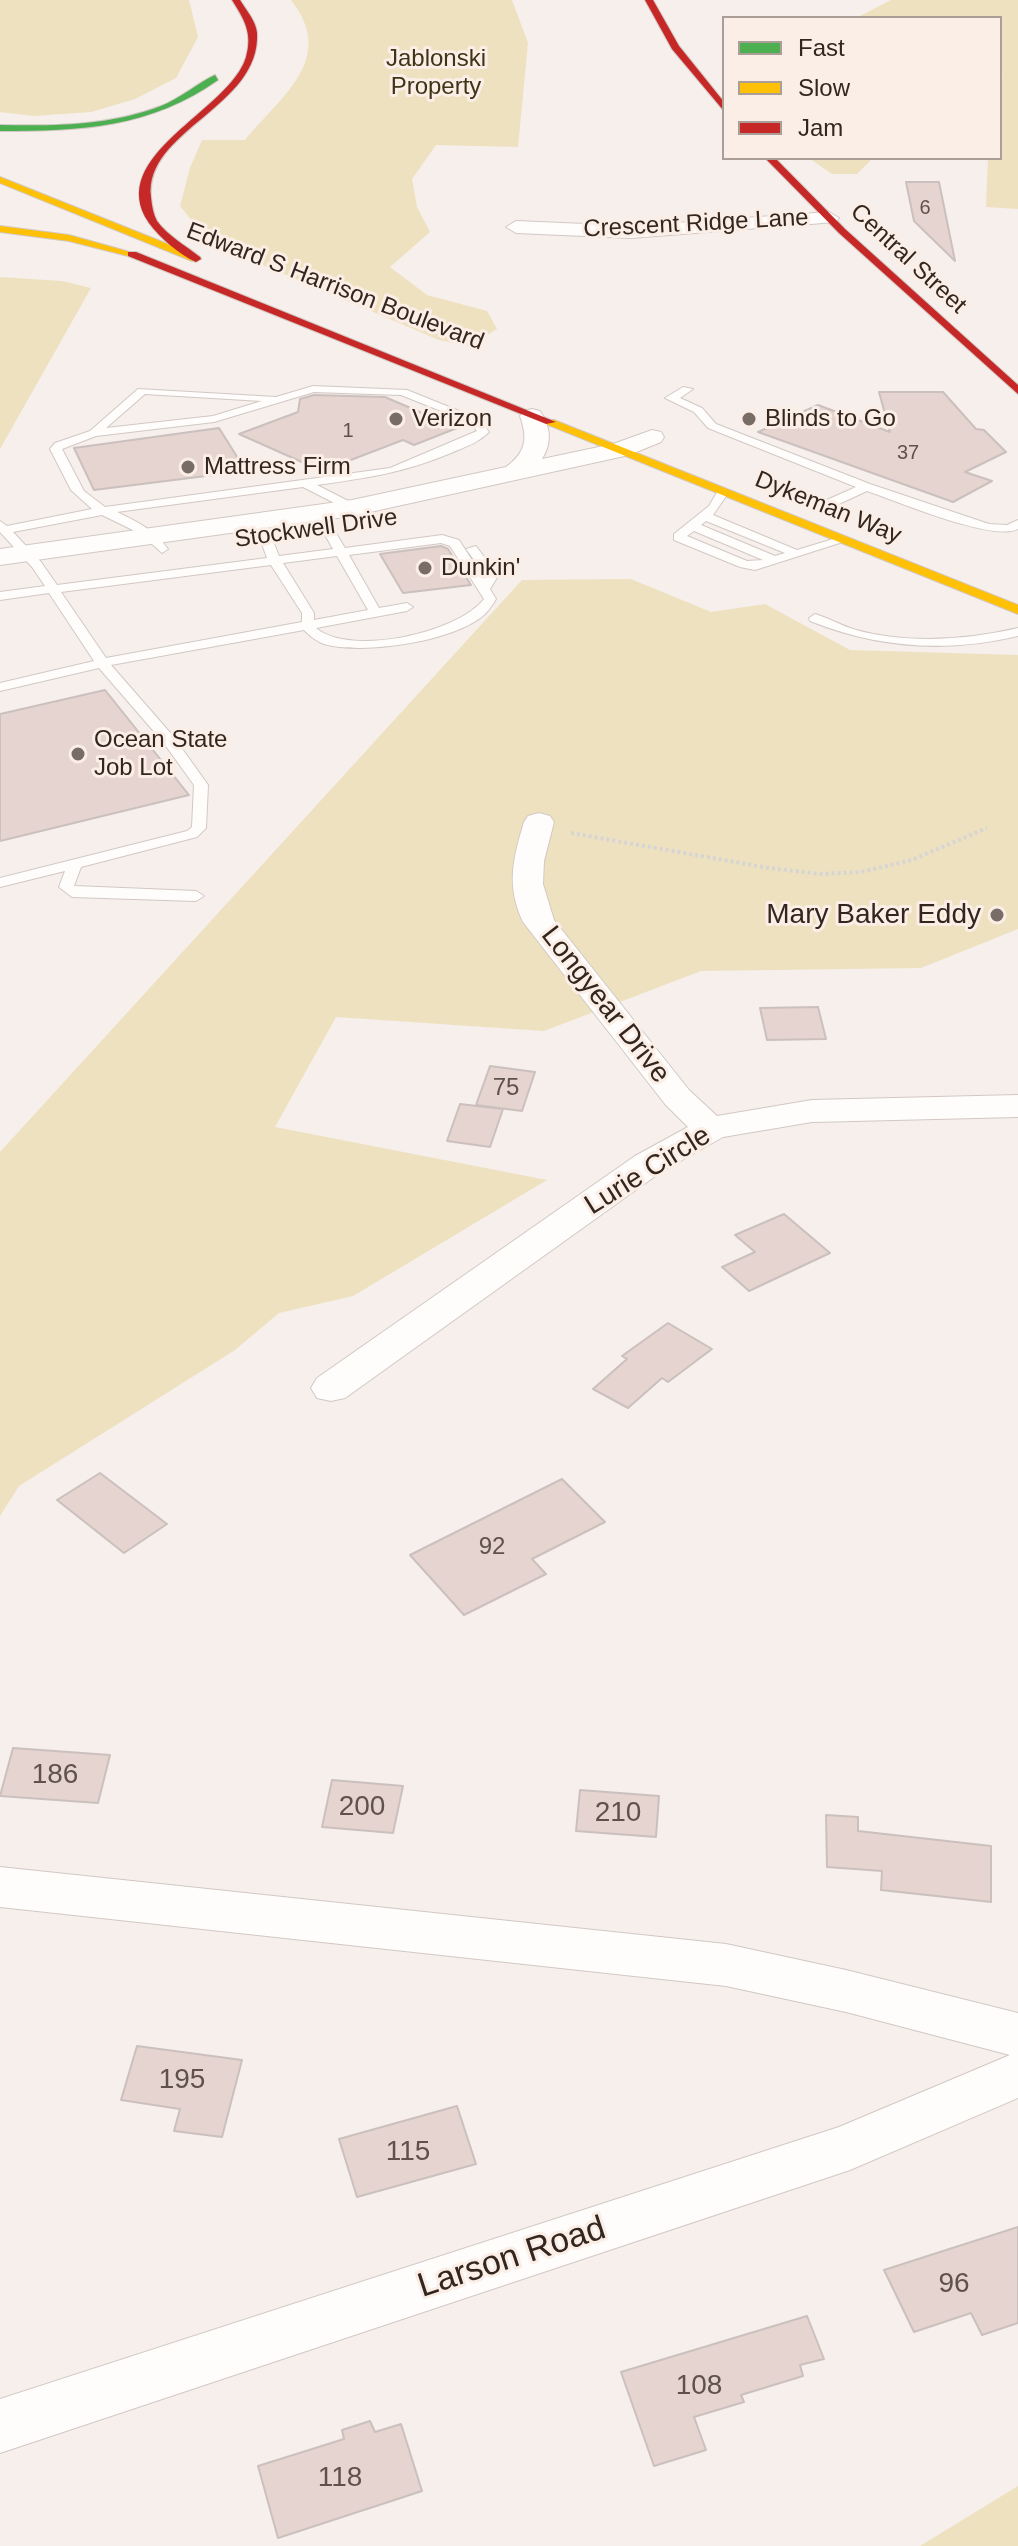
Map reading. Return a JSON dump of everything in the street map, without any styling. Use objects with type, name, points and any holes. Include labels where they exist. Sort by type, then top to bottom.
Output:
[{"type":"main road","name":"Edward S Harrison Boulevard","points":[[0,180],[204,262],[153,220],[144,202],[143,185],[155,159],[222,97],[248,63],[253,37],[247,15],[236,0]]},
{"type":"main road","points":[[649,0],[675,47],[722,106]]},
{"type":"main road","points":[[216,1],[231,30]]},
{"type":"main road","points":[[0,128],[78,126],[158,110],[201,91],[228,58]]},
{"type":"main road","name":"Central Street","points":[[772,160],[829,218],[1018,391]]},
{"type":"main road","name":"Edward S Harrison Boulevard","points":[[0,199],[532,416],[623,439]]},
{"type":"main road","points":[[0,229],[69,238],[132,254]]},
{"type":"main road","name":"Dykeman Way","points":[[623,439],[723,492],[1018,610]]},
{"type":"main road","name":"Dykeman Way","points":[[817,503],[851,517]]},
{"type":"street","name":"Crescent Ridge Lane","points":[[516,227],[631,232],[829,218]]},
{"type":"street","points":[[513,474],[529,462],[539,448],[539,434],[532,416]]},
{"type":"street","name":"Stockwell Drive","points":[[158,542],[352,508],[513,474],[623,439],[658,440]]},
{"type":"street","name":"Stockwell Drive","points":[[0,571],[11,543],[158,542],[270,549],[327,528],[429,513],[592,473],[611,462],[623,439]]},
{"type":"street","name":"Longyear Drive","points":[[538,825],[525,871],[530,905],[539,922],[677,1097],[710,1129]]},
{"type":"street","name":"Lurie Circle","points":[[331,1388],[648,1164],[710,1129],[744,1120],[812,1111],[1018,1106]]},
{"type":"street","points":[[0,1887],[726,1965],[846,1991],[1018,2035]]},
{"type":"street","name":"Larson Road","points":[[0,2426],[850,2147],[1018,2074]]},
{"type":"lane","points":[[0,883],[179,840],[199,828],[201,785],[168,739],[102,663],[54,589],[11,543],[107,510],[402,469],[474,439],[483,432],[475,421],[403,392],[313,389],[214,419],[94,433],[64,442],[56,449],[84,498],[107,510],[158,542]]},
{"type":"lane","points":[[687,389],[671,398],[698,410],[712,426],[866,487],[988,528],[1009,529],[1018,524]]},
{"type":"lane","points":[[94,433],[142,391],[278,399]]},
{"type":"lane","points":[[307,484],[352,508]]},
{"type":"lane","points":[[817,503],[866,487]]},
{"type":"lane","points":[[723,492],[714,508],[691,525],[776,561],[843,540]]},
{"type":"lane","points":[[705,516],[797,554]]},
{"type":"lane","points":[[327,528],[375,612]]},
{"type":"lane","points":[[0,596],[270,549],[339,552],[436,539],[455,543],[490,599],[486,609],[446,630],[373,642],[327,641],[308,627]]},
{"type":"lane","points":[[270,549],[308,613],[308,627]]},
{"type":"lane","points":[[0,687],[102,663],[308,627],[333,618],[407,607]]},
{"type":"lane","points":[[815,618],[853,634],[874,638],[971,640],[1018,632]]},
{"type":"lane","points":[[75,864],[66,887],[72,892],[196,896]]},
{"type":"path","points":[[538,825],[769,868],[821,874],[861,872],[912,860],[987,828]]},
{"type":"green space","points":[[0,0],[189,0],[198,37],[176,78],[135,99],[91,112],[34,116],[0,112]]},
{"type":"green space","name":"Jablonski Property","points":[[291,0],[512,0],[528,43],[518,147],[436,145],[412,179],[417,207],[430,232],[390,267],[427,295],[487,311],[497,329],[470,346],[439,340],[209,242],[180,206],[190,168],[202,140],[245,140],[299,75],[306,58],[308,40],[304,21]]},
{"type":"green space","points":[[891,0],[1018,0],[1018,209],[986,207],[988,160],[1002,160],[1002,16],[860,16]]},
{"type":"green space","points":[[812,160],[871,160],[857,174],[832,174]]},
{"type":"green space","points":[[0,277],[62,281],[91,288],[0,449]]},
{"type":"green space","points":[[631,579],[711,612],[765,604],[850,650],[1018,655],[1018,929],[921,968],[701,971],[544,1031],[336,1017],[275,1127],[547,1180],[353,1296],[279,1313],[235,1350],[19,1486],[0,1516],[0,1152],[522,580]]},
{"type":"green space","points":[[1018,2486],[1018,2546],[920,2546]]},
{"type":"building","points":[[906,182],[939,182],[955,261],[914,221]]},
{"type":"building","points":[[879,392],[943,392],[976,429],[984,430],[1006,452],[965,472],[992,481],[953,502],[758,432],[818,405],[890,432]]},
{"type":"building","points":[[314,395],[385,397],[457,428],[414,445],[403,440],[322,471],[239,434],[298,412],[300,399]]},
{"type":"building","points":[[219,428],[246,471],[94,490],[74,448]]},
{"type":"building","name":"Dunkin'","points":[[441,546],[448,549],[471,585],[403,593],[380,554]]},
{"type":"building","name":"Ocean State Job Lot","points":[[105,690],[189,795],[0,841],[0,714]]},
{"type":"building","points":[[818,1007],[826,1039],[767,1040],[760,1008]]},
{"type":"building","points":[[490,1066],[535,1072],[522,1111],[476,1105]]},
{"type":"building","points":[[460,1104],[503,1109],[490,1147],[447,1141]]},
{"type":"building","points":[[784,1214],[830,1253],[749,1291],[722,1267],[755,1252],[735,1235]]},
{"type":"building","points":[[668,1323],[712,1349],[668,1382],[662,1378],[628,1408],[593,1389],[627,1359],[622,1356]]},
{"type":"building","points":[[100,1473],[167,1524],[124,1553],[57,1500]]},
{"type":"building","points":[[562,1479],[605,1522],[532,1559],[546,1574],[464,1615],[410,1555]]},
{"type":"building","points":[[13,1748],[110,1755],[98,1803],[0,1796]]},
{"type":"building","points":[[332,1780],[403,1786],[393,1833],[322,1827]]},
{"type":"building","points":[[580,1790],[659,1796],[656,1837],[576,1831]]},
{"type":"building","points":[[826,1815],[858,1817],[858,1831],[991,1846],[991,1902],[881,1890],[882,1871],[827,1867]]},
{"type":"building","points":[[137,2046],[242,2060],[222,2137],[174,2131],[180,2109],[121,2100]]},
{"type":"building","points":[[457,2106],[476,2164],[357,2197],[339,2139]]},
{"type":"building","points":[[1018,2227],[1018,2323],[982,2335],[971,2313],[914,2332],[884,2270]]},
{"type":"building","points":[[807,2316],[824,2359],[800,2365],[803,2376],[741,2395],[744,2402],[694,2417],[706,2450],[654,2466],[621,2372]]},
{"type":"building","points":[[370,2421],[375,2432],[401,2424],[422,2491],[278,2538],[258,2466],[344,2439],[342,2430]]},
{"type":"traffic: fast","points":[[0,128],[85,126],[140,116],[192,95],[215,78]]},
{"type":"traffic: slow","points":[[0,180],[196,259]]},
{"type":"traffic: slow","points":[[0,229],[69,238],[132,254]]},
{"type":"traffic: slow","points":[[550,422],[1018,610]]},
{"type":"traffic: jam","points":[[196,259],[162,232],[151,219],[145,185],[154,162],[172,141],[237,81],[250,58],[253,32],[236,0]]},
{"type":"traffic: jam","points":[[649,0],[675,47],[722,106]]},
{"type":"traffic: jam","points":[[772,160],[842,231],[1018,391]]},
{"type":"traffic: jam","points":[[132,254],[550,422]]},
{"type":"place","name":"Verizon","points":[[396,419]]},
{"type":"place","name":"Blinds to Go","points":[[749,419]]},
{"type":"place","name":"Mattress Firm","points":[[188,467]]},
{"type":"place","name":"Dunkin'","points":[[425,568]]},
{"type":"place","name":"Ocean State Job Lot","points":[[78,754]]},
{"type":"place","name":"Mary Baker Eddy","points":[[997,915]]}]
